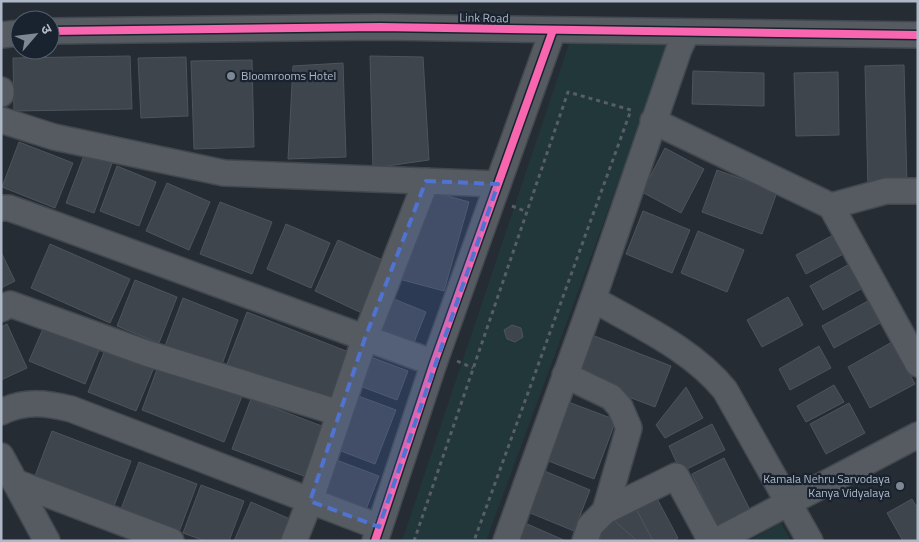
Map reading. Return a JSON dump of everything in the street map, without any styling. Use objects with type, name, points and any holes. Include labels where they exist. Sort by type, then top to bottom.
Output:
[{"type":"street","name":"Link Road","points":[[60,31],[380,28],[918,35]]},
{"type":"street","points":[[1,412],[27,404],[47,403],[71,409],[310,501],[377,534],[434,363],[553,30]]},
{"type":"street","points":[[506,541],[593,299],[653,121],[687,32]]},
{"type":"street","points":[[1,120],[54,136],[224,173],[498,184]]},
{"type":"street","points":[[653,121],[832,206],[918,364]]},
{"type":"street","points":[[294,541],[310,501],[365,338],[426,181]]},
{"type":"street","points":[[832,206],[886,191],[918,191]]},
{"type":"street","points":[[2,204],[434,363]]},
{"type":"street","points":[[593,299],[674,346],[713,375],[725,390],[810,541]]},
{"type":"street","points":[[1,309],[10,304],[146,353],[339,413]]},
{"type":"street","points":[[565,375],[611,397],[620,407],[629,428],[604,511]]},
{"type":"street","points":[[716,541],[918,435]]},
{"type":"street","points":[[1,456],[47,541]]},
{"type":"street","points":[[585,541],[590,526],[604,511],[676,476],[711,541]]},
{"type":"street","points":[[15,482],[171,541]]},
{"type":"path","points":[[414,541],[568,92],[631,110],[474,541]]},
{"type":"highlighted area","points":[[426,181],[498,184],[379,527],[310,501],[365,338]]},
{"type":"green space","points":[[571,38],[671,40],[486,541],[402,541]]},
{"type":"green space","points":[[781,523],[791,541],[749,541]]},
{"type":"building","points":[[130,56],[132,109],[14,111],[13,60],[60,60],[60,57]]},
{"type":"building","points":[[370,56],[423,57],[429,160],[373,168]]},
{"type":"building","points":[[186,57],[188,116],[141,118],[138,58]]},
{"type":"building","points":[[252,60],[254,147],[194,149],[191,61]]},
{"type":"building","points":[[343,63],[346,157],[288,159],[293,66]]},
{"type":"building","points":[[904,65],[907,186],[868,187],[865,66]]},
{"type":"building","points":[[693,71],[764,73],[764,106],[692,104]]},
{"type":"building","points":[[838,72],[839,135],[796,136],[794,73]]},
{"type":"building","points":[[19,142],[73,163],[55,208],[2,187]]},
{"type":"building","points":[[665,148],[704,169],[681,213],[642,192]]},
{"type":"building","points":[[85,153],[112,163],[94,213],[66,203]]},
{"type":"building","points":[[117,166],[156,182],[139,226],[100,211]]},
{"type":"building","points":[[717,170],[777,192],[762,234],[702,212]]},
{"type":"building","points":[[167,183],[210,202],[189,250],[146,231]]},
{"type":"building","points":[[423,189],[469,202],[444,291],[399,279]]},
{"type":"building","points":[[220,202],[272,222],[252,274],[200,254]]},
{"type":"building","points":[[643,211],[690,230],[672,273],[626,254]]},
{"type":"building","points":[[286,224],[330,243],[311,288],[267,269]]},
{"type":"building","points":[[698,231],[744,250],[727,292],[681,273]]},
{"type":"building","points":[[837,233],[847,252],[806,274],[796,255]]},
{"type":"building","points":[[338,240],[389,263],[366,315],[315,291]]},
{"type":"building","points":[[50,244],[130,279],[110,323],[31,288]]},
{"type":"building","points":[[1,252],[15,281],[1,288]]},
{"type":"building","points":[[855,261],[868,285],[823,310],[810,286]]},
{"type":"building","points":[[135,280],[177,297],[159,343],[117,326]]},
{"type":"building","points":[[788,297],[803,325],[762,347],[747,320]]},
{"type":"building","points":[[183,298],[238,320],[221,367],[165,346]]},
{"type":"building","points":[[394,299],[426,312],[413,345],[381,333]]},
{"type":"building","points":[[868,301],[880,323],[834,348],[822,326]]},
{"type":"building","points":[[247,312],[351,353],[330,404],[227,364]]},
{"type":"building","points":[[7,324],[27,368],[1,380],[1,327]]},
{"type":"building","points":[[45,324],[100,348],[85,384],[29,361]]},
{"type":"building","points":[[512,325],[521,328],[523,337],[515,342],[507,339],[504,330]]},
{"type":"building","points":[[587,333],[671,366],[655,407],[571,375]]},
{"type":"building","points":[[892,342],[915,384],[870,408],[848,367]]},
{"type":"building","points":[[107,345],[155,365],[136,411],[88,392]]},
{"type":"building","points":[[819,346],[831,368],[790,390],[779,369]]},
{"type":"building","points":[[363,354],[408,371],[397,400],[352,383]]},
{"type":"building","points":[[159,364],[242,396],[224,442],[142,410]]},
{"type":"building","points":[[834,385],[844,402],[806,422],[797,406]]},
{"type":"building","points":[[686,387],[703,418],[665,438],[656,425]]},
{"type":"building","points":[[353,394],[396,410],[375,464],[333,448]]},
{"type":"building","points":[[251,399],[327,428],[309,478],[232,449]]},
{"type":"building","points":[[563,400],[616,420],[594,479],[541,458]]},
{"type":"building","points":[[849,403],[865,433],[826,454],[810,424]]},
{"type":"building","points":[[712,424],[725,450],[681,472],[669,446]]},
{"type":"building","points":[[52,431],[131,461],[111,514],[32,484]]},
{"type":"building","points":[[331,458],[379,476],[365,512],[318,493]]},
{"type":"building","points":[[724,458],[752,514],[719,531],[692,474]]},
{"type":"building","points":[[139,462],[197,484],[179,532],[121,509]]},
{"type":"building","points":[[535,467],[590,490],[574,531],[518,508]]},
{"type":"building","points":[[201,485],[244,501],[229,541],[205,541],[183,533]]},
{"type":"building","points":[[654,493],[678,538],[673,541],[653,541],[633,503]]},
{"type":"building","points":[[912,499],[916,506],[918,505],[918,541],[903,541],[887,513]]},
{"type":"building","points":[[251,502],[290,519],[280,541],[234,541]]},
{"type":"building","points":[[633,503],[653,541],[637,541],[609,516]]},
{"type":"building","points":[[604,519],[615,521],[637,541],[600,541]]},
{"type":"building","points":[[518,520],[566,541],[509,541]]},
{"type":"cycle path","points":[[60,31],[380,27],[918,35]]},
{"type":"cycle path","points":[[375,541],[434,363],[553,30]]},
{"type":"place","name":"Bloomrooms Hotel","points":[[231,76]]},
{"type":"place","name":"Kamala Nehru Sarvodaya Kanya Vidyalaya","points":[[900,486]]}]
